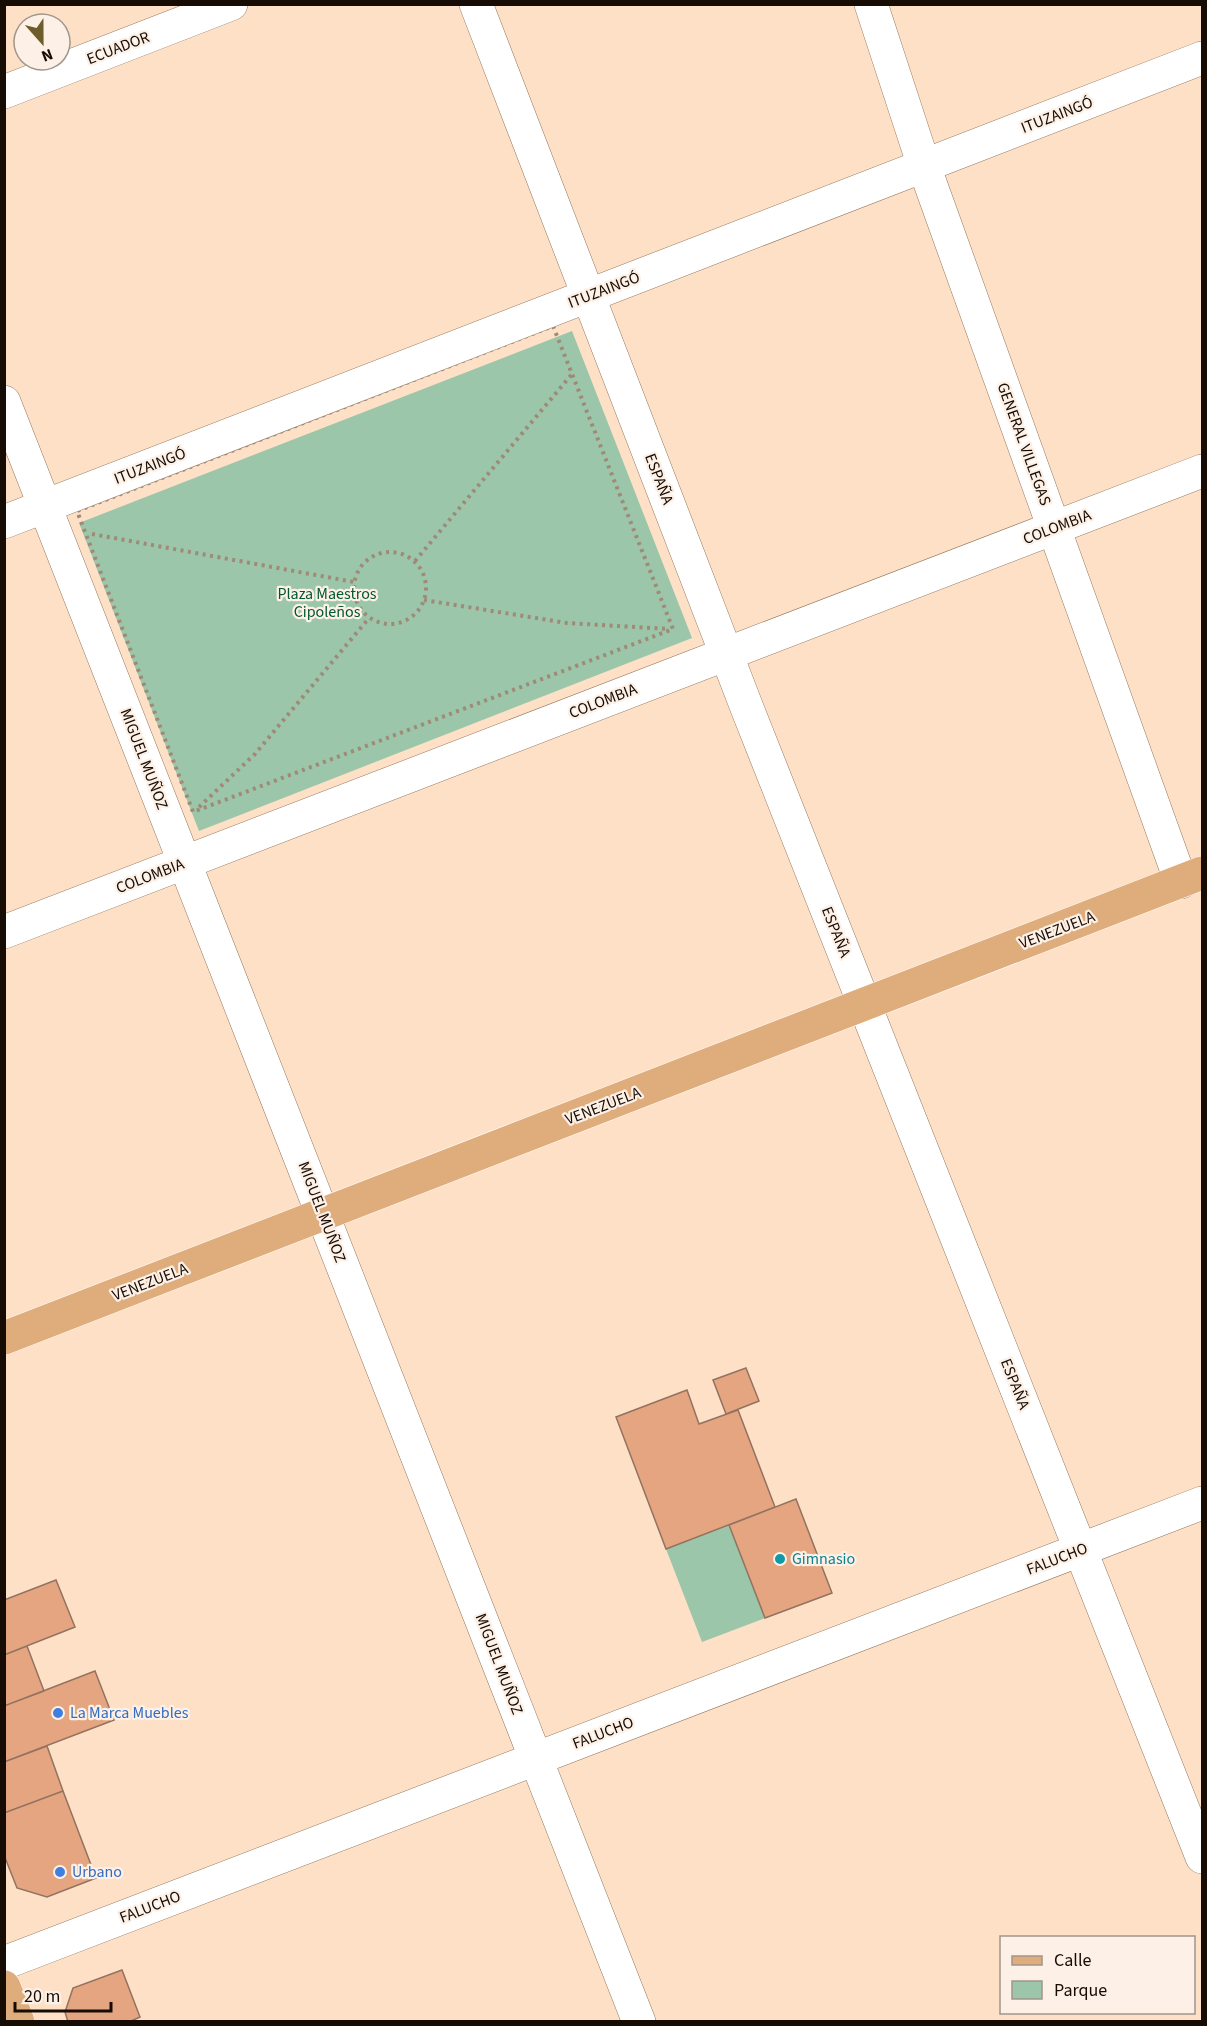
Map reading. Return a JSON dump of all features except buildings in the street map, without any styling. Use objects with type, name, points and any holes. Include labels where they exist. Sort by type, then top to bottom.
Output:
[{"type":"main road","name":"VENEZUELA","points":[[4,1338],[1192,878]]},
{"type":"main road","points":[[4,1987],[18,2022]]},
{"type":"street","name":"ECUADOR","points":[[4,92],[231,4]]},
{"type":"street","name":"ESPAÑA","points":[[476,4],[727,654],[1203,1857]]},
{"type":"street","name":"GENERAL VILLEGAS","points":[[871,4],[924,166],[1054,528],[1192,878]]},
{"type":"street","name":"ITUZAINGÓ","points":[[4,522],[1203,58]]},
{"type":"street","name":"MIGUEL MUÑOZ","points":[[4,402],[639,2022]]},
{"type":"street","name":"COLOMBIA","points":[[4,932],[1203,471]]},
{"type":"street","name":"FALUCHO","points":[[4,1963],[1203,1503]]},
{"type":"path","points":[[194,812],[77,511],[553,326],[673,629]]},
{"type":"path","points":[[415,561],[572,374]]},
{"type":"path","points":[[86,533],[354,582]]},
{"type":"path","points":[[380,553],[398,553],[415,561],[426,582],[423,600],[414,615],[403,622],[380,623],[369,618],[354,600],[354,582],[361,566],[380,553]]},
{"type":"path","points":[[423,600],[567,623],[673,629]]},
{"type":"path","points":[[194,812],[255,754],[369,618]]},
{"type":"path","points":[[194,812],[673,629]]},
{"type":"green space","name":"Plaza Maestros Cipoleños","points":[[572,331],[692,638],[199,831],[79,523]]},
{"type":"green space","points":[[729,1525],[765,1618],[702,1642],[666,1549]]},
{"type":"place","name":"Gimnasio","points":[[780,1559]]},
{"type":"place","name":"La Marca Muebles","points":[[58,1713]]},
{"type":"place","name":"Urbano","points":[[60,1872]]}]
